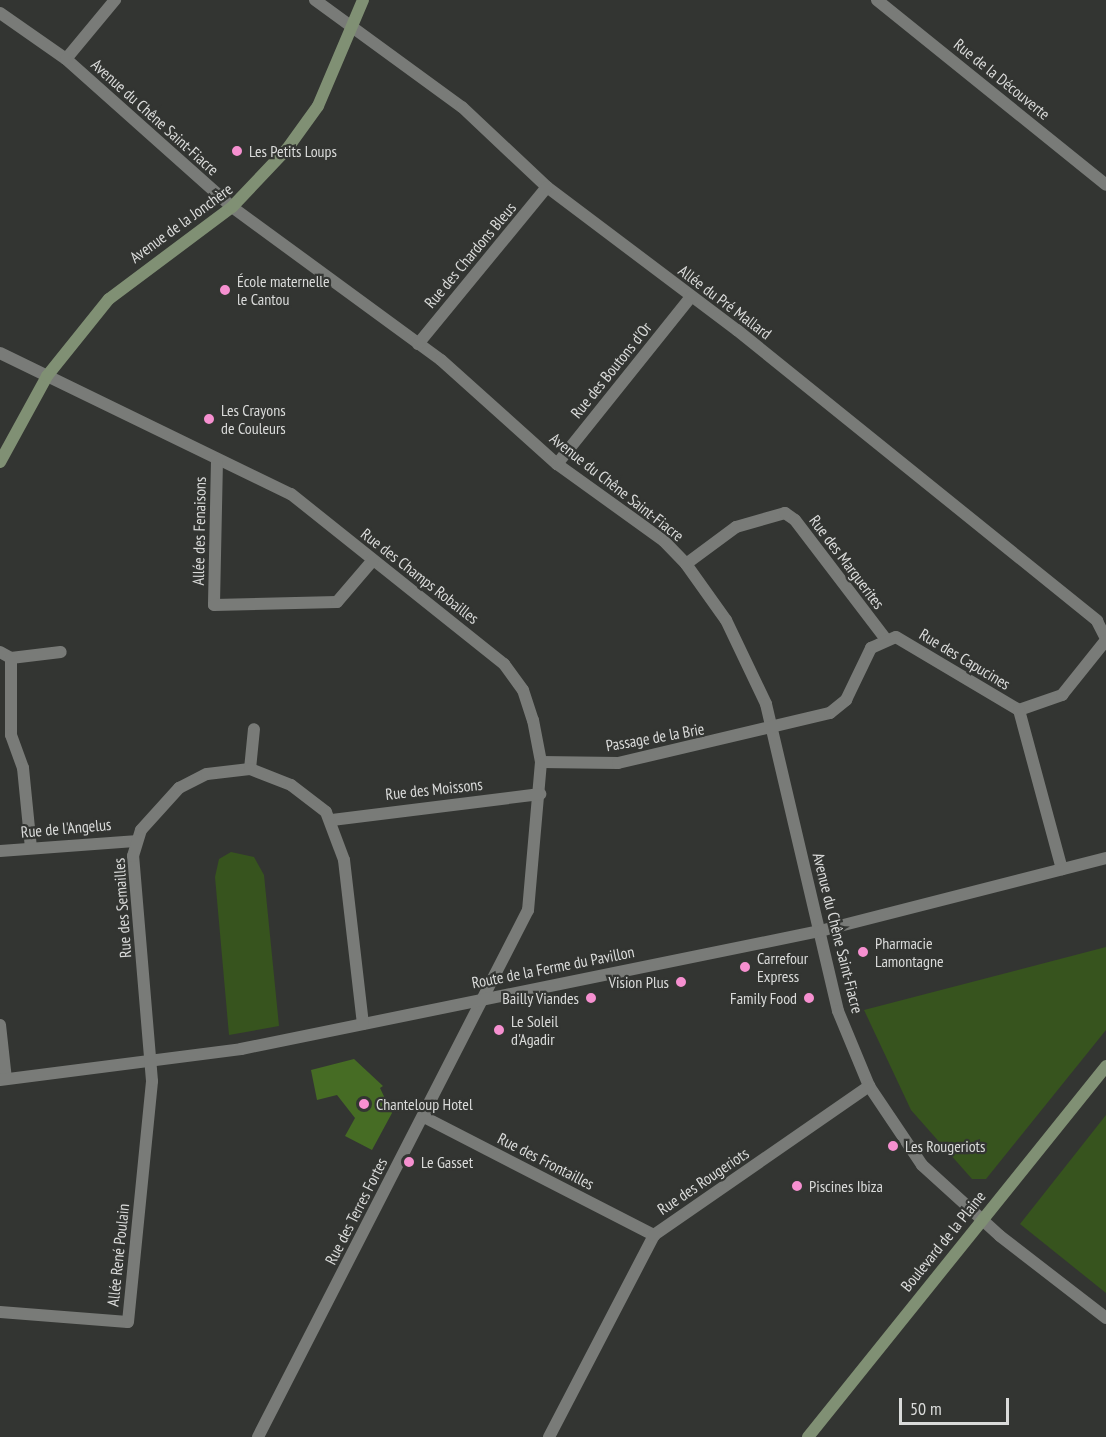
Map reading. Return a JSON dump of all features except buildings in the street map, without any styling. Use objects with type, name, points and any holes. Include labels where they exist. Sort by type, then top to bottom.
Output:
[{"type":"main road","name":"Avenue de la Jonchère","points":[[0,462],[47,376],[109,299],[232,207],[287,149],[318,106],[363,0]]},
{"type":"main road","name":"Boulevard de la Plaine","points":[[808,1437],[1106,1066]]},
{"type":"street","points":[[66,59],[115,0]]},
{"type":"street","name":"Allée du Pré Mallard","points":[[315,0],[354,25],[462,107],[548,187],[691,297],[1098,621],[1106,640],[1062,695],[1019,710]]},
{"type":"street","name":"Rue de la Découverte","points":[[877,0],[1106,185]]},
{"type":"street","name":"Avenue du Chêne Saint-Fiacre","points":[[0,13],[66,59],[232,207],[418,344],[558,464],[664,541],[686,564],[730,627],[772,728],[838,1011],[869,1086],[922,1165],[982,1220],[1106,1318]]},
{"type":"street","name":"Rue des Chardons Bleus","points":[[418,344],[548,187]]},
{"type":"street","name":"Rue des Boutons d'Or","points":[[558,464],[691,297]]},
{"type":"street","name":"Rue des Champs Robailles","points":[[0,353],[291,494],[504,664],[523,690],[541,762],[540,794],[528,910],[480,998]]},
{"type":"street","name":"Allée des Fenaisons","points":[[217,460],[214,605],[337,602],[373,560]]},
{"type":"street","name":"Rue des Marguerites","points":[[686,564],[736,527],[784,513],[795,520],[885,638]]},
{"type":"street","name":"Rue des Capucines","points":[[885,638],[896,637],[1019,710],[1062,869]]},
{"type":"street","points":[[772,728],[838,707],[871,648],[885,638]]},
{"type":"street","points":[[31,848],[23,768],[11,735],[6,655],[61,652]]},
{"type":"street","name":"Passage de la Brie","points":[[541,762],[618,764],[772,728]]},
{"type":"street","points":[[254,729],[250,769],[305,793],[332,820],[344,860],[363,1024]]},
{"type":"street","name":"Rue des Semailles","points":[[151,1063],[133,871],[135,841],[179,788],[207,774],[250,769]]},
{"type":"street","name":"Rue des Moissons","points":[[332,820],[540,794]]},
{"type":"street","name":"Rue de l'Angelus","points":[[0,851],[135,841]]},
{"type":"street","name":"Route de la Ferme du Pavillon","points":[[3,1080],[151,1063],[363,1024],[480,998],[820,931],[1106,858]]},
{"type":"street","name":"Rue des Terres Fortes","points":[[259,1437],[423,1117],[480,998]]},
{"type":"street","points":[[0,1025],[3,1080]]},
{"type":"street","name":"Allée René Poulain","points":[[0,1312],[128,1322],[151,1063]]},
{"type":"street","name":"Rue des Rougeriots","points":[[549,1437],[654,1235],[869,1086]]},
{"type":"street","name":"Rue des Frontailles","points":[[423,1117],[654,1235]]},
{"type":"green space","points":[[231,852],[254,857],[264,875],[279,1026],[229,1035],[215,877],[219,859]]},
{"type":"green space","points":[[1106,947],[1106,1030],[986,1179],[972,1179],[911,1110],[864,1010]]},
{"type":"green space","points":[[1106,1115],[1106,1293],[1020,1224]]},
{"type":"place","name":"Les Petits Loups","points":[[237,151]]},
{"type":"place","name":"École maternelle le Cantou","points":[[225,290]]},
{"type":"place","name":"Les Crayons de Couleurs","points":[[209,419]]},
{"type":"place","name":"Pharmacie Lamontagne","points":[[863,952]]},
{"type":"place","name":"Carrefour Express","points":[[745,967]]},
{"type":"place","name":"Vision Plus","points":[[681,982]]},
{"type":"place","name":"Bailly Viandes","points":[[591,998]]},
{"type":"place","name":"Family Food","points":[[809,998]]},
{"type":"place","name":"Le Soleil d'Agadir","points":[[499,1030]]},
{"type":"place","name":"Chanteloup Hotel","points":[[364,1104]]},
{"type":"place","name":"Les Rougeriots","points":[[893,1146]]},
{"type":"place","name":"Le Gasset","points":[[409,1162]]},
{"type":"place","name":"Piscines Ibiza","points":[[797,1186]]}]
